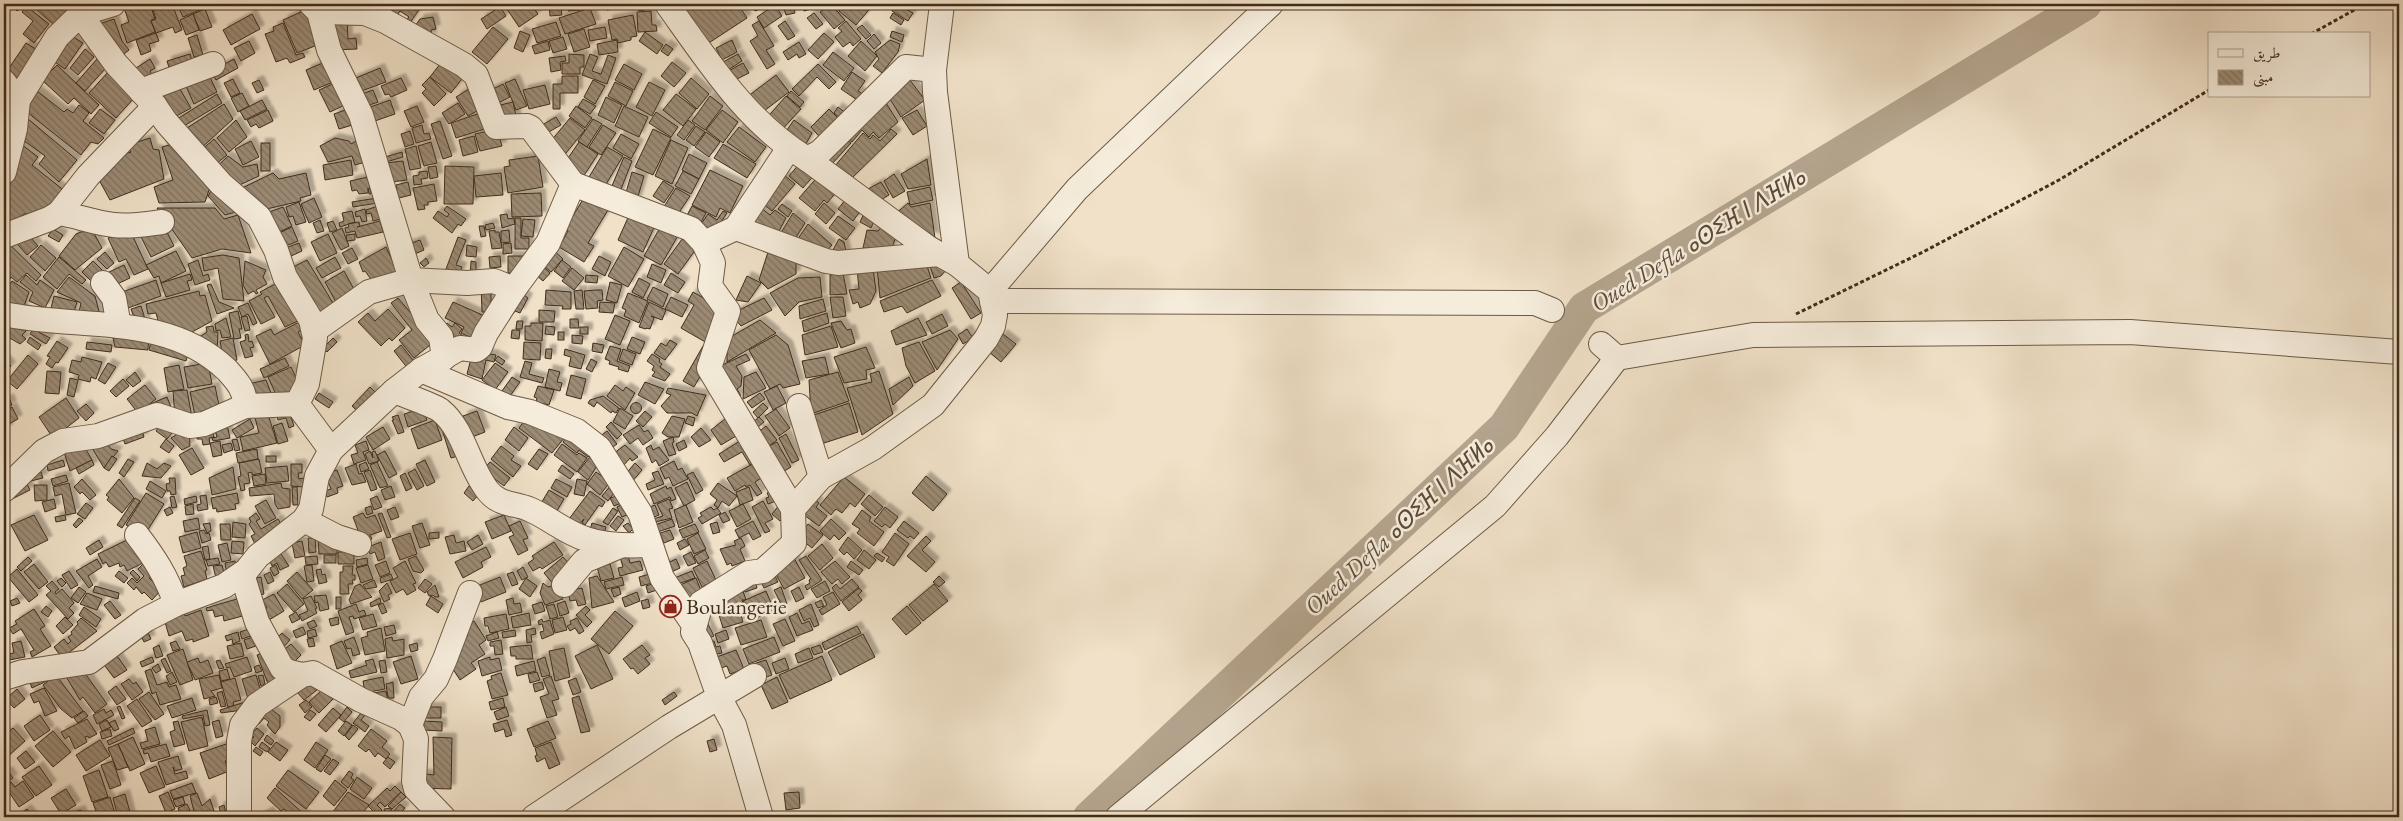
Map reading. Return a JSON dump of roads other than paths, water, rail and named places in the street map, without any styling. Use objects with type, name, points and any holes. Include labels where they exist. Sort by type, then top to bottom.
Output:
[{"type":"street","points":[[4,172],[15,129],[11,91],[58,37],[86,9],[113,4]]},
{"type":"street","points":[[667,4],[719,78],[760,124],[927,247],[948,259],[991,296],[1535,303],[1552,310]]},
{"type":"street","points":[[792,509],[821,477],[873,448],[933,405],[986,339],[993,326],[994,315],[991,296],[1077,189],[1271,4]]},
{"type":"street","points":[[939,7],[934,70],[948,259]]},
{"type":"street","points":[[444,358],[441,337],[427,320],[411,280],[361,115],[329,50],[315,8],[365,13],[385,21],[464,65],[476,76],[496,127],[527,126],[531,128],[573,184],[691,228],[704,243],[713,263],[710,286],[728,311],[709,368],[792,509],[794,543],[763,571],[749,573],[702,603],[694,625],[694,632],[720,697],[734,725],[761,817]]},
{"type":"street","points":[[86,9],[116,64],[221,184],[258,217],[276,250],[285,277],[311,320],[315,338],[307,384],[297,404]]},
{"type":"street","points":[[4,236],[49,219],[59,213],[148,99],[213,64]]},
{"type":"street","points":[[704,243],[736,228],[798,153],[820,152],[906,67],[934,70]]},
{"type":"street","points":[[4,678],[23,672],[89,662],[144,620],[176,604],[224,586],[242,574],[258,556],[304,520],[311,509],[317,476],[331,450],[394,391],[421,370],[460,348],[476,350],[480,347],[486,333],[514,289],[548,242],[573,184]]},
{"type":"street","points":[[59,213],[84,217],[113,225],[131,226],[162,222]]},
{"type":"street","points":[[736,228],[826,261],[948,259]]},
{"type":"street","points":[[314,331],[369,292],[411,280],[467,283],[494,281],[514,289]]},
{"type":"street","points":[[103,283],[114,298],[119,326]]},
{"type":"street","points":[[4,314],[25,318],[119,326],[175,337],[210,356],[236,380],[244,394],[245,406]]},
{"type":"street","points":[[1118,817],[1495,506],[1557,436],[1609,351],[1753,335],[2130,332],[2399,352]]},
{"type":"street","points":[[421,370],[508,407],[530,412],[577,431],[599,448],[640,514],[662,578],[694,625]]},
{"type":"street","points":[[394,391],[438,409],[449,419],[457,428],[479,479],[490,493],[504,503],[528,509],[585,539],[620,546],[650,545]]},
{"type":"street","points":[[4,490],[44,451],[63,441],[98,436],[157,415],[190,426],[204,424],[245,406],[297,404]]},
{"type":"street","points":[[297,404],[331,450]]},
{"type":"street","points":[[799,406],[821,477]]},
{"type":"street","points":[[304,520],[337,537],[359,544]]},
{"type":"street","points":[[137,535],[160,565],[169,582],[176,604]]},
{"type":"street","points":[[564,585],[584,561],[620,546]]},
{"type":"street","points":[[242,574],[257,622],[282,668],[302,675],[313,673],[368,704],[401,718],[410,725],[416,739],[414,781],[416,788],[443,817]]},
{"type":"street","points":[[410,725],[421,697],[436,679],[470,593]]},
{"type":"street","points":[[239,817],[239,741],[242,725],[257,705],[302,675]]},
{"type":"street","points":[[534,817],[654,736],[754,676]]},
{"type":"waterway","name":"Oued Defla ⴰⵙⵉⴼ ⵏ ⴷⴼⵍⴰ","points":[[1089,817],[1504,427],[1584,308],[2086,4]]},
{"type":"place","name":"Boulangerie","points":[[670,606]]}]
